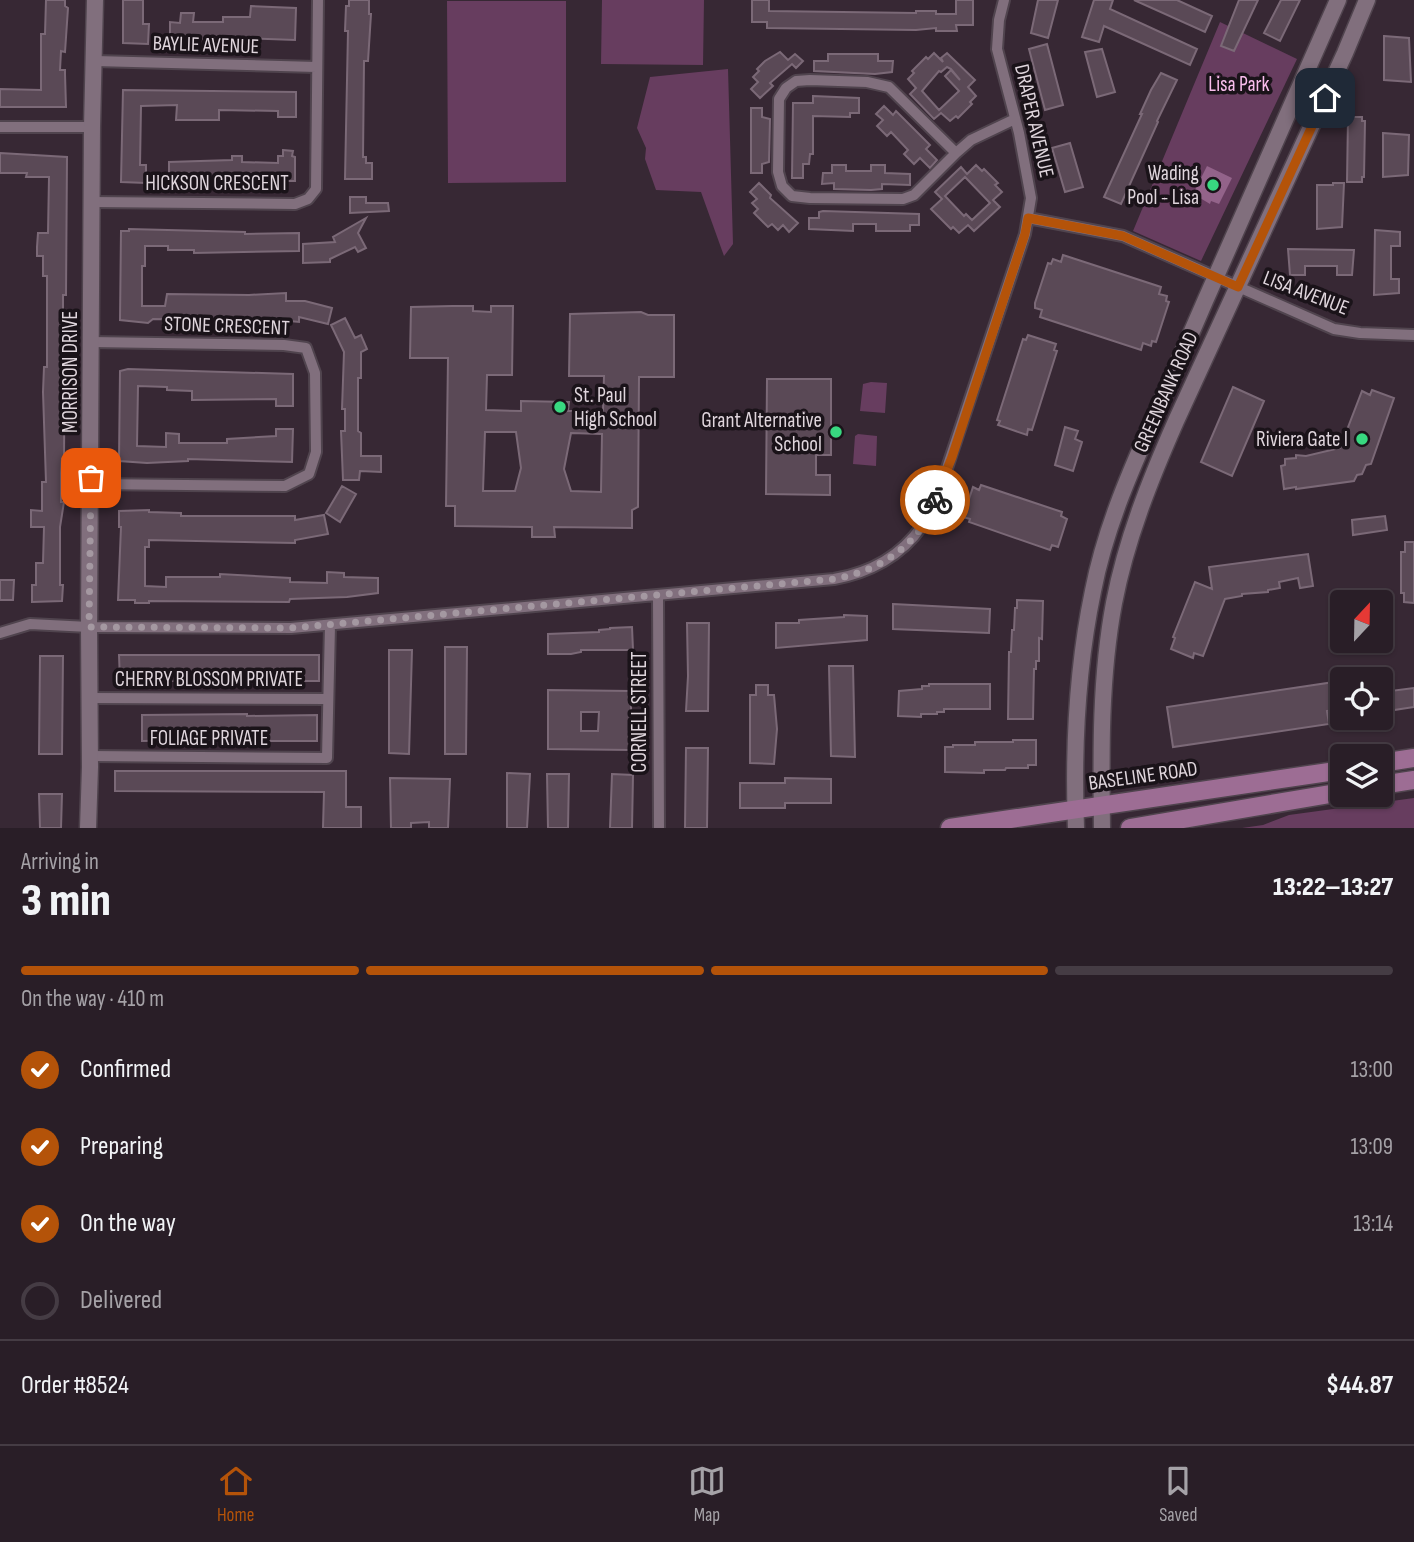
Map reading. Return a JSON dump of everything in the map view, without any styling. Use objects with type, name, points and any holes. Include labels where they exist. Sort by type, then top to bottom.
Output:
[{"type":"main road","name":"MORRISON DRIVE","points":[[88,828],[95,0]]},
{"type":"main road","name":"GREENBANK ROAD","points":[[1076,828],[1080,676],[1093,589],[1106,540],[1129,477],[1338,0]]},
{"type":"main road","name":"GREENBANK ROAD","points":[[1102,828],[1104,697],[1108,647],[1114,602],[1133,530],[1150,480],[1367,0]]},
{"type":"main road","points":[[1393,762],[1414,758]]},
{"type":"main road","name":"BASELINE ROAD","points":[[950,828],[1330,772]]},
{"type":"main road","points":[[1393,783],[1414,780]]},
{"type":"main road","points":[[1130,828],[1330,794]]},
{"type":"street","name":"HICKSON CRESCENT","points":[[92,202],[295,204],[307,199],[316,189],[318,0]]},
{"type":"street","name":"DRAPER AVENUE","points":[[0,633],[30,624],[291,628],[658,596],[850,576],[874,567],[905,546],[923,525],[952,457],[1025,234],[1031,198],[997,49],[999,20],[1004,0]]},
{"type":"street","name":"BAYLIE AVENUE","points":[[94,61],[316,67]]},
{"type":"street","points":[[956,153],[889,87],[867,82],[810,79],[796,81],[786,88],[779,99],[778,172],[782,186],[792,195],[810,198],[903,199],[914,195],[971,141],[1015,119]]},
{"type":"street","points":[[0,127],[92,127]]},
{"type":"street","name":"LISA AVENUE","points":[[1028,218],[1123,236],[1334,329],[1414,335]]},
{"type":"street","name":"STONE CRESCENT","points":[[91,484],[285,485],[309,474],[316,452],[314,373],[306,348],[284,345],[92,342]]},
{"type":"street","name":"CORNELL STREET","points":[[658,596],[659,828]]},
{"type":"street","points":[[328,699],[330,625]]},
{"type":"street","name":"CHERRY BLOSSOM PRIVATE","points":[[89,698],[328,699]]},
{"type":"street","name":"FOLIAGE PRIVATE","points":[[90,756],[327,758],[328,699]]},
{"type":"green space","points":[[602,0],[704,0],[703,65],[601,64]]},
{"type":"green space","points":[[447,1],[566,1],[566,182],[448,183]]},
{"type":"green space","name":"Lisa Park","points":[[1220,22],[1297,59],[1201,261],[1133,231]]},
{"type":"green space","points":[[728,69],[733,244],[724,256],[701,192],[656,190],[645,159],[646,148],[637,128],[650,77]]},
{"type":"green space","points":[[887,383],[885,413],[860,411],[863,384]]},
{"type":"green space","points":[[855,436],[877,436],[876,466],[853,464]]},
{"type":"green space","points":[[1414,798],[1414,828],[1242,828],[1263,825],[1289,815],[1348,807],[1393,807],[1393,801]]},
{"type":"shaded area","name":"Wading Pool - Lisa","points":[[1207,166],[1232,178],[1219,204],[1211,201],[1210,204],[1194,192]]},
{"type":"building","points":[[46,0],[65,0],[65,6],[68,8],[65,52],[61,51],[60,70],[65,70],[66,107],[0,107],[0,89],[41,90],[41,34],[45,34]]},
{"type":"building","points":[[123,0],[143,0],[143,24],[149,24],[148,44],[123,43]]},
{"type":"building","points":[[349,0],[369,0],[371,14],[368,61],[364,61],[363,157],[366,157],[366,163],[372,163],[372,179],[345,179],[348,31],[345,31],[346,6],[349,6]]},
{"type":"building","points":[[752,0],[769,0],[769,11],[936,11],[936,14],[956,14],[956,0],[973,0],[973,25],[956,25],[957,31],[936,31],[936,28],[767,28],[767,22],[752,22]]},
{"type":"building","points":[[1038,0],[1058,0],[1048,38],[1031,33]]},
{"type":"building","points":[[1094,0],[1113,0],[1110,9],[1197,49],[1190,65],[1104,26],[1099,42],[1082,37]]},
{"type":"building","points":[[1134,0],[1177,0],[1212,16],[1205,32]]},
{"type":"building","points":[[1239,0],[1258,0],[1234,51],[1221,46]]},
{"type":"building","points":[[1281,0],[1300,0],[1280,41],[1264,33]]},
{"type":"building","points":[[251,6],[296,8],[295,40],[219,37],[219,40],[170,35],[170,22],[180,23],[181,13],[194,13],[193,22],[223,22],[223,17],[250,17]]},
{"type":"building","points":[[1384,36],[1409,38],[1411,82],[1384,80]]},
{"type":"building","points":[[1047,44],[1063,105],[1045,110],[1029,49]]},
{"type":"building","points":[[1102,49],[1115,92],[1097,97],[1085,52]]},
{"type":"building","points":[[780,52],[788,60],[795,54],[803,61],[796,68],[792,64],[770,83],[773,86],[760,98],[751,89],[758,82],[753,77],[765,61]]},
{"type":"building","points":[[934,53],[943,62],[941,58],[947,53],[975,80],[968,87],[976,96],[958,118],[956,116],[950,121],[941,113],[934,119],[910,94],[916,88],[908,79],[914,73],[912,71],[926,57],[928,59]],"holes":[[[947,67],[951,69],[960,80],[951,70],[945,76],[959,91],[939,110],[922,91],[939,71]]]},
{"type":"building","points":[[828,54],[878,54],[878,61],[893,61],[892,72],[875,74],[814,71],[814,61],[828,61]]},
{"type":"building","points":[[1161,73],[1177,80],[1121,204],[1104,197]]},
{"type":"building","points":[[123,90],[296,92],[296,117],[278,117],[278,111],[219,110],[219,120],[176,120],[177,105],[141,106],[140,165],[146,165],[146,183],[121,182]]},
{"type":"building","points":[[813,96],[859,98],[859,113],[850,113],[850,117],[813,116],[813,154],[810,154],[809,164],[803,164],[803,178],[792,178],[793,103],[813,103]]},
{"type":"building","points":[[884,106],[893,115],[896,111],[930,145],[926,149],[937,160],[930,168],[920,158],[914,164],[904,154],[908,150],[891,132],[887,136],[877,126],[883,120],[876,114]]},
{"type":"building","points":[[751,108],[762,108],[762,117],[770,119],[769,162],[762,164],[762,173],[751,173]]},
{"type":"building","points":[[1348,117],[1362,117],[1362,121],[1365,121],[1362,182],[1347,182]]},
{"type":"building","points":[[1383,133],[1409,135],[1408,175],[1383,177]]},
{"type":"building","points":[[1070,143],[1083,187],[1065,192],[1052,148]]},
{"type":"building","points":[[283,150],[293,151],[295,181],[169,180],[169,162],[232,160],[232,156],[242,156],[242,162],[278,163],[278,156],[283,156]]},
{"type":"building","points":[[0,153],[67,157],[66,295],[63,295],[64,460],[62,459],[61,473],[61,502],[64,502],[60,527],[62,601],[32,602],[32,585],[36,585],[36,563],[43,563],[44,527],[31,527],[31,510],[42,511],[42,482],[46,482],[43,392],[44,367],[47,367],[47,276],[43,276],[43,256],[37,256],[37,247],[38,233],[48,233],[49,177],[26,177],[27,173],[0,173]]},
{"type":"building","points":[[832,165],[846,165],[846,171],[871,171],[871,165],[885,165],[885,173],[910,174],[910,185],[882,184],[882,189],[871,190],[834,189],[834,183],[822,184],[823,173],[832,173]]},
{"type":"building","points":[[976,165],[998,183],[995,185],[1002,192],[993,200],[1000,207],[974,231],[968,225],[959,233],[953,227],[951,229],[931,209],[942,199],[935,192],[961,167],[967,174]],"holes":[[[965,177],[990,203],[972,220],[966,214],[964,216],[945,196]]]},
{"type":"building","points":[[759,183],[771,195],[770,198],[798,223],[789,232],[783,225],[778,230],[772,224],[768,227],[754,213],[758,209],[752,203],[757,199],[750,192]]},
{"type":"building","points":[[1344,183],[1342,227],[1317,229],[1317,185]]},
{"type":"building","points":[[350,197],[366,197],[366,203],[388,203],[389,211],[350,213]]},
{"type":"building","points":[[819,212],[919,214],[919,225],[910,225],[910,231],[876,231],[876,224],[853,224],[853,231],[809,229],[809,218],[819,218]]},
{"type":"building","points":[[366,218],[358,233],[366,248],[358,252],[355,247],[330,259],[330,262],[303,263],[303,244],[335,242],[333,237]]},
{"type":"building","points":[[129,229],[245,234],[299,233],[299,251],[194,253],[194,250],[168,250],[168,246],[145,246],[142,306],[165,306],[167,294],[286,293],[286,301],[305,301],[332,308],[328,324],[299,317],[299,322],[290,319],[153,319],[148,323],[120,320],[121,231]]},
{"type":"building","points":[[1375,230],[1400,232],[1400,246],[1391,246],[1391,279],[1399,279],[1399,293],[1374,295]]},
{"type":"building","points":[[1288,249],[1354,250],[1352,275],[1337,275],[1337,266],[1305,266],[1305,275],[1290,275]]},
{"type":"building","points":[[1063,255],[1161,287],[1159,294],[1167,296],[1166,301],[1169,302],[1156,342],[1152,341],[1151,346],[1143,343],[1141,350],[1040,317],[1042,310],[1035,308],[1035,303],[1048,263],[1051,264],[1053,259],[1061,262]]},
{"type":"building","points":[[473,306],[473,311],[491,312],[491,306],[513,306],[512,375],[487,375],[486,410],[521,411],[521,401],[569,402],[568,411],[603,411],[604,376],[569,376],[570,314],[641,312],[648,315],[674,315],[674,377],[639,377],[638,507],[632,510],[632,528],[554,527],[555,537],[532,537],[532,527],[455,526],[455,506],[446,506],[448,358],[410,358],[411,307]],"holes":[[[485,432],[516,432],[521,468],[515,491],[483,491]],[[571,433],[602,434],[601,492],[571,491],[564,469]]]},
{"type":"building","points":[[345,318],[355,338],[361,335],[367,349],[361,352],[361,378],[358,378],[361,456],[381,456],[381,472],[360,471],[359,480],[343,480],[341,431],[345,431],[345,409],[342,409],[344,352],[331,325]]},
{"type":"building","points":[[1028,335],[1056,344],[1054,350],[1057,351],[1032,430],[1028,429],[1027,435],[998,425],[1000,421],[997,420],[1023,339],[1026,340]]},
{"type":"building","points":[[128,369],[293,374],[293,406],[276,406],[276,399],[192,400],[192,391],[138,386],[137,446],[166,447],[166,433],[179,434],[179,443],[227,443],[227,439],[276,436],[276,429],[293,429],[292,462],[188,459],[147,463],[119,461],[120,371]]},
{"type":"building","points":[[767,379],[831,379],[831,455],[816,455],[816,475],[830,475],[830,495],[766,494]]},
{"type":"building","points":[[1233,387],[1264,401],[1232,476],[1201,462]]},
{"type":"building","name":"Riviera Gate I","points":[[1372,390],[1394,398],[1371,464],[1366,465],[1362,474],[1357,475],[1354,481],[1284,489],[1281,466],[1285,465],[1285,459],[1340,448],[1362,391],[1370,395]]},
{"type":"building","points":[[1065,427],[1078,431],[1075,439],[1082,442],[1073,471],[1055,465]]},
{"type":"building","points":[[981,485],[1062,512],[1061,516],[1067,519],[1058,547],[1052,545],[1050,550],[969,522],[970,519],[963,517],[973,487],[979,490]]},
{"type":"building","points":[[342,486],[356,494],[340,522],[326,513]]},
{"type":"building","points":[[119,511],[181,513],[181,516],[295,516],[295,520],[324,515],[328,534],[295,540],[295,543],[149,540],[149,547],[145,547],[145,586],[166,587],[166,577],[220,577],[220,574],[290,578],[290,582],[327,583],[327,572],[344,573],[344,577],[378,578],[378,593],[290,599],[289,602],[135,603],[135,600],[118,600],[121,527]]},
{"type":"building","points":[[1385,516],[1387,530],[1353,535],[1352,520]]},
{"type":"building","points":[[1405,542],[1414,542],[1414,603],[1404,602],[1404,593],[1401,593],[1401,552],[1405,552]]},
{"type":"building","points":[[1308,554],[1313,586],[1300,588],[1298,578],[1279,582],[1280,588],[1268,592],[1242,594],[1225,599],[1203,656],[1194,653],[1193,658],[1171,649],[1175,638],[1173,637],[1195,582],[1212,589],[1209,567]]},
{"type":"building","points":[[0,580],[14,580],[13,600],[0,600]]},
{"type":"building","points":[[1017,600],[1043,601],[1042,639],[1039,638],[1039,661],[1036,661],[1034,669],[1033,719],[1008,719],[1009,652]]},
{"type":"building","points":[[893,604],[990,609],[989,633],[893,629]]},
{"type":"building","points":[[844,615],[867,616],[867,640],[776,648],[776,623],[799,623],[799,620]]},
{"type":"building","points":[[687,623],[709,623],[708,711],[686,711]]},
{"type":"building","points":[[632,627],[633,650],[581,650],[571,654],[548,654],[548,634],[599,632],[610,628]]},
{"type":"building","points":[[445,647],[467,647],[466,754],[445,754]]},
{"type":"building","points":[[389,650],[412,650],[409,754],[389,753]]},
{"type":"building","points":[[119,655],[319,655],[319,681],[120,681]]},
{"type":"building","points":[[40,656],[63,656],[62,754],[39,754]]},
{"type":"building","points":[[829,666],[853,666],[855,757],[831,756]]},
{"type":"building","points":[[1330,683],[1330,710],[1327,711],[1329,724],[1173,747],[1167,707]]},
{"type":"building","points":[[990,684],[990,709],[944,709],[944,712],[937,714],[921,714],[921,717],[898,716],[899,691],[922,689],[922,686]]},
{"type":"building","points":[[756,685],[768,685],[768,695],[774,695],[777,729],[774,764],[750,763],[750,695],[756,695]]},
{"type":"building","points":[[1414,688],[1414,707],[1393,710],[1393,691]]},
{"type":"building","points":[[548,690],[631,691],[631,750],[548,749]],"holes":[[[581,712],[599,712],[598,731],[581,731]]]},
{"type":"building","points":[[142,715],[317,715],[317,741],[142,741]]},
{"type":"building","points":[[1036,740],[1036,765],[1028,765],[1028,768],[984,770],[984,773],[945,772],[945,747]]},
{"type":"building","points":[[686,748],[708,748],[707,828],[685,828]]},
{"type":"building","points":[[115,771],[346,771],[346,807],[361,807],[361,828],[323,828],[324,792],[115,791]]},
{"type":"building","points":[[507,773],[530,774],[527,828],[507,828]]},
{"type":"building","points":[[547,774],[569,774],[568,828],[548,828]]},
{"type":"building","points":[[612,774],[633,775],[632,828],[610,828]]},
{"type":"building","points":[[390,778],[450,779],[448,828],[429,828],[429,822],[411,823],[411,828],[391,828]]},
{"type":"building","points":[[785,778],[831,779],[831,803],[785,803],[785,808],[740,808],[740,783],[785,783]]},
{"type":"building","points":[[39,794],[62,794],[61,828],[40,828]]},
{"type":"way so far","points":[[91,478],[89,627],[291,628],[834,579],[866,571],[905,546],[923,525],[935,500]]},
{"type":"place","name":"Wading Pool - Lisa","points":[[1213,185]]},
{"type":"place","name":"St. Paul High School","points":[[560,407]]},
{"type":"place","name":"Grant Alternative School","points":[[836,432]]},
{"type":"place","name":"Riviera Gate I","points":[[1362,439]]},
{"type":"route","points":[[935,500],[952,457],[1028,218],[1123,236],[1238,287],[1325,98]]}]
